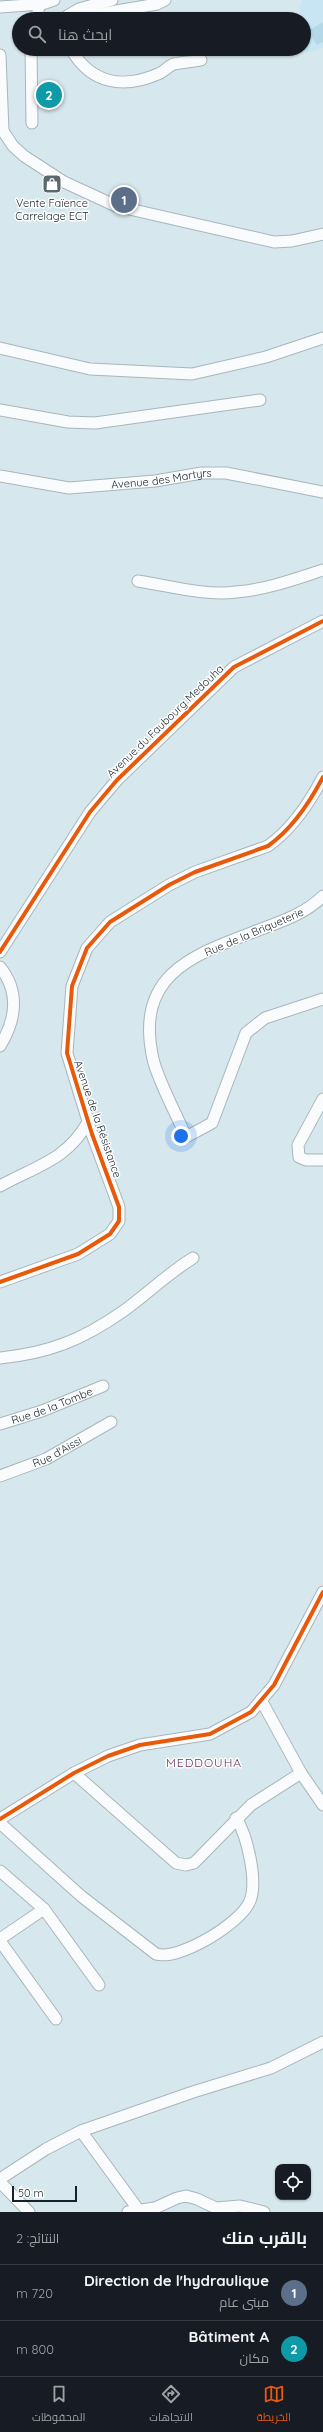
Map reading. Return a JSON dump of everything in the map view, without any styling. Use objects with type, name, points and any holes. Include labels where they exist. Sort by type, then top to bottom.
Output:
[{"type":"street","points":[[1,0],[0,6],[39,4],[54,0]]},
{"type":"street","points":[[74,12],[112,0]]},
{"type":"street","points":[[110,12],[157,4],[165,0]]},
{"type":"street","points":[[38,12],[39,4]]},
{"type":"street","points":[[0,55],[2,132],[13,146],[24,156],[64,182],[116,206],[274,242],[292,241],[323,234]]},
{"type":"street","points":[[31,56],[32,123]]},
{"type":"street","points":[[75,56],[80,64],[90,72],[110,82],[143,80],[162,73],[172,65],[201,60]]},
{"type":"street","points":[[0,348],[90,369],[192,374],[266,357],[323,338]]},
{"type":"street","points":[[0,410],[68,422],[95,423],[260,400]]},
{"type":"street","name":"Avenue des Martyrs","points":[[0,476],[69,488],[155,481],[202,473],[226,473],[323,492]]},
{"type":"street","points":[[138,581],[210,592],[236,592],[289,581],[323,570]]},
{"type":"street","name":"Avenue du Faubourg Medouha","points":[[0,952],[90,812],[117,780],[234,667],[323,621]]},
{"type":"street","name":"Avenue de la Résistance","points":[[0,1282],[78,1254],[110,1234],[119,1221],[119,1207],[69,1066],[66,1039],[72,986],[87,948],[110,922],[169,885],[195,872],[268,846],[278,839],[315,792],[323,777]]},
{"type":"street","name":"Rue de la Briqueterie","points":[[323,896],[302,913],[211,948],[177,969],[158,991],[152,1001],[150,1021],[153,1059],[186,1137],[212,1123],[242,1043],[254,1025],[278,1013],[323,999]]},
{"type":"street","points":[[0,967],[12,988],[15,1003],[6,1036],[0,1046]]},
{"type":"street","points":[[323,1099],[298,1144],[297,1152],[299,1157],[306,1160],[323,1160]]},
{"type":"street","points":[[0,1186],[57,1157],[72,1146],[88,1122]]},
{"type":"street","points":[[0,1358],[50,1350],[80,1338],[123,1312],[147,1290],[193,1258]]},
{"type":"street","name":"Rue de la Tombe","points":[[0,1424],[42,1412],[103,1386]]},
{"type":"street","name":"Rue d'Aissi","points":[[0,1476],[46,1459],[111,1422]]},
{"type":"street","points":[[0,1819],[74,1773],[108,1756],[140,1746],[210,1734],[251,1712],[274,1685],[323,1592]]},
{"type":"street","points":[[261,1700],[301,1773],[323,1804]]},
{"type":"street","points":[[74,1773],[176,1863],[186,1865],[194,1863],[236,1818],[266,1794],[301,1773]]},
{"type":"street","points":[[0,1823],[82,1896],[156,1954],[166,1956],[209,1938],[243,1912],[250,1902],[252,1880],[246,1836],[236,1818]]},
{"type":"street","points":[[0,1870],[44,1909],[99,1985]]},
{"type":"street","points":[[44,1909],[0,1940],[56,2019]]},
{"type":"street","points":[[0,2178],[46,2149],[81,2131],[193,2092],[271,2068],[323,2042]]},
{"type":"street","points":[[81,2131],[135,2211],[155,2208],[177,2198],[186,2196],[197,2199],[216,2208],[240,2206],[264,2212]]},
{"type":"street","points":[[0,2182],[29,2212]]},
{"type":"shaded area","points":[[302,0],[323,0],[323,48],[311,52],[311,12],[300,12],[299,8]]},
{"type":"shaded area","points":[[323,22],[323,42],[317,45],[311,36],[311,29]]},
{"type":"cycle path","points":[[0,952],[90,812],[117,780],[234,667],[323,621]]},
{"type":"cycle path","points":[[0,1282],[78,1254],[110,1234],[119,1221],[119,1207],[92,1134],[67,1053],[72,986],[87,948],[110,922],[169,885],[195,872],[268,846],[285,832],[293,823],[323,777]]},
{"type":"cycle path","points":[[0,1819],[74,1773],[108,1756],[140,1745],[210,1734],[251,1712],[274,1685],[323,1592]]},
{"type":"place","name":"Bâtiment A","points":[[49,95]]},
{"type":"place","name":"Vente Faïence Carrelage ECT","points":[[52,184]]},
{"type":"place","name":"Direction de l'hydraulique","points":[[124,200]]},
{"type":"district","name":"MEDDOUHA","points":[[204,1763]]}]
